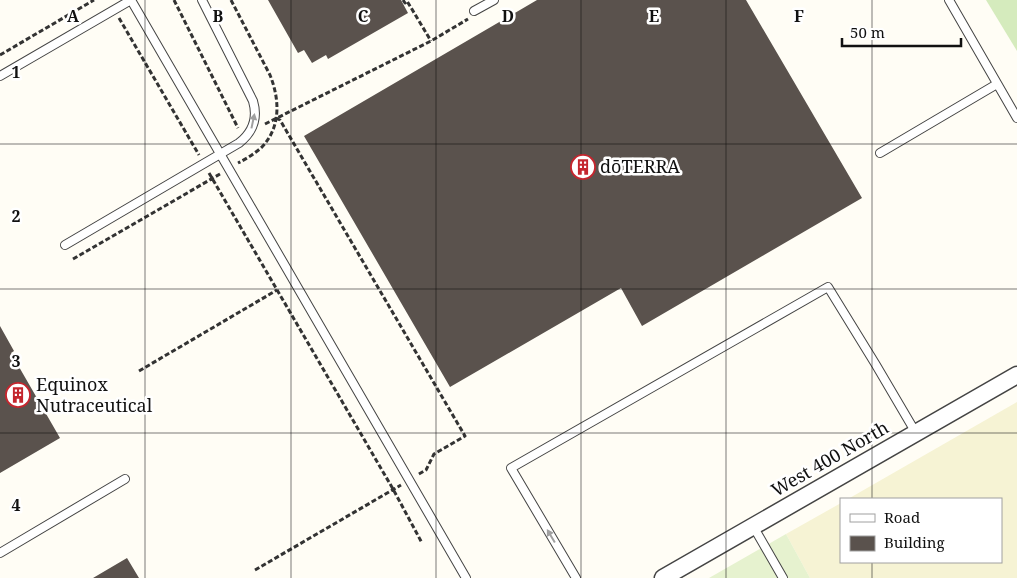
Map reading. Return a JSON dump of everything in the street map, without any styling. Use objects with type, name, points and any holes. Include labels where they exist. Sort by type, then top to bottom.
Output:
[{"type":"street","name":"West 400 North","points":[[663,578],[1017,375]]},
{"type":"lane","points":[[0,76],[131,0],[466,578]]},
{"type":"lane","points":[[65,245],[204,164],[244,139],[251,131],[255,116],[253,101],[202,0]]},
{"type":"lane","points":[[474,11],[494,0]]},
{"type":"lane","points":[[949,0],[1017,118]]},
{"type":"lane","points":[[880,153],[998,84]]},
{"type":"lane","points":[[576,578],[511,468],[828,287],[916,433]]},
{"type":"lane","points":[[0,553],[125,480]]},
{"type":"lane","points":[[753,526],[783,578]]},
{"type":"path","points":[[0,55],[94,0]]},
{"type":"path","points":[[174,0],[252,155]]},
{"type":"path","points":[[403,0],[405,3],[408,1],[431,41]]},
{"type":"path","points":[[114,10],[393,489],[422,543]]},
{"type":"path","points":[[251,131],[431,41],[476,15],[474,11]]},
{"type":"path","points":[[254,570],[426,470],[434,454],[465,436],[280,120],[276,118]]},
{"type":"path","points":[[139,371],[277,290]]},
{"type":"shaded area","points":[[1017,402],[1017,578],[810,578],[786,534],[840,504],[840,563],[1002,563],[1002,498],[850,498]]},
{"type":"green space","points":[[986,0],[1017,0],[1017,51]]},
{"type":"green space","points":[[786,534],[810,578],[709,578]]},
{"type":"building","points":[[268,0],[401,0],[408,13],[328,59],[326,55],[312,63],[304,50],[298,53]]},
{"type":"building","name":"dōTERRA","points":[[537,0],[746,0],[862,198],[642,326],[621,288],[450,387],[304,136]]},
{"type":"building","name":"Equinox Nutraceutical","points":[[0,326],[14,351],[11,353],[60,438],[0,473]]},
{"type":"building","points":[[127,558],[139,578],[93,578]]},
{"type":"place","name":"dōTERRA","points":[[583,167]]},
{"type":"place","name":"Equinox Nutraceutical","points":[[18,395]]}]
